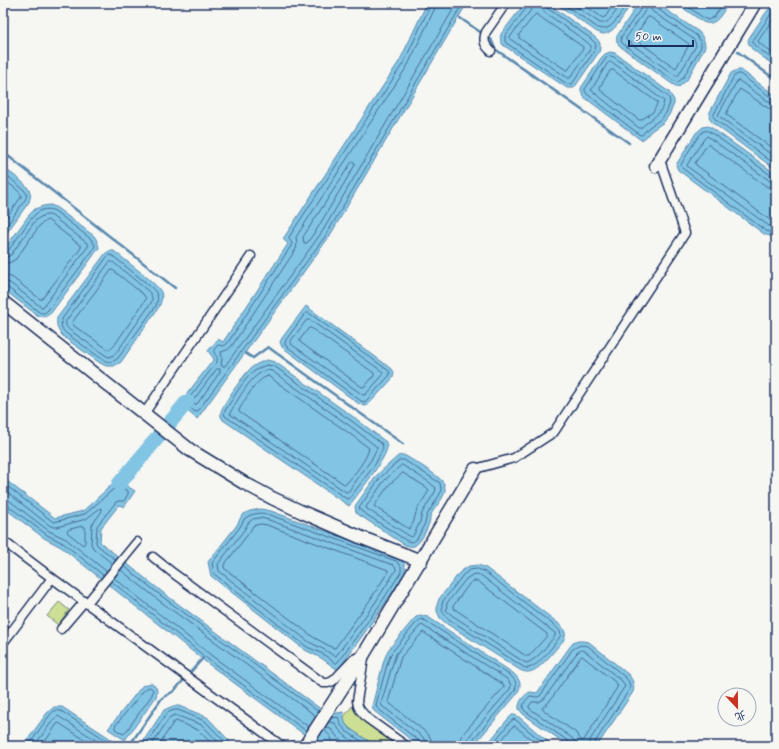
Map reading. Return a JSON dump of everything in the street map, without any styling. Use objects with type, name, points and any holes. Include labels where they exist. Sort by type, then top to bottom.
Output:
[{"type":"street","points":[[490,51],[484,43],[486,32],[506,3]]},
{"type":"street","points":[[305,746],[362,658],[475,469],[514,458],[554,432],[685,233],[658,163],[755,3]]},
{"type":"street","points":[[144,414],[251,256]]},
{"type":"street","points":[[3,302],[190,450],[272,498],[360,537],[421,560]]},
{"type":"street","points":[[3,541],[282,746]]},
{"type":"street","points":[[61,630],[137,542]]},
{"type":"street","points":[[153,557],[323,682],[328,683],[333,681],[354,659],[362,658]]},
{"type":"street","points":[[3,643],[52,578]]},
{"type":"street","points":[[362,658],[357,701],[358,706],[367,718],[406,746]]},
{"type":"street","points":[[293,746],[300,746]]},
{"type":"green space","points":[[59,602],[69,610],[58,625],[47,616]]},
{"type":"green space","points":[[353,705],[354,710],[357,713],[401,746],[376,746],[349,728],[343,718]]},
{"type":"water","points":[[427,3],[467,3],[329,237],[197,419],[179,404],[214,359],[208,351],[218,339],[223,342],[288,244],[283,239],[400,60]]},
{"type":"water","points":[[525,3],[547,3],[598,40],[600,46],[599,52],[574,88],[567,88],[502,44],[500,40],[501,34]]},
{"type":"water","points":[[555,3],[631,3],[616,26],[608,33],[603,34],[597,32]]},
{"type":"water","points":[[640,3],[656,3],[699,32],[704,39],[705,47],[687,80],[679,87],[672,84],[618,44],[617,36]]},
{"type":"water","points":[[676,3],[728,3],[724,11],[715,21],[708,23],[703,22]]},
{"type":"water","points":[[771,8],[776,8],[776,67],[752,49],[748,42],[749,38],[765,14]]},
{"type":"water","points":[[610,52],[615,53],[669,92],[674,100],[674,104],[669,115],[664,122],[641,140],[584,97],[581,91],[581,88],[601,58]]},
{"type":"water","points":[[741,70],[776,96],[776,170],[711,122],[709,116],[710,112],[731,73]]},
{"type":"water","points":[[708,126],[776,174],[776,235],[770,236],[764,234],[678,170],[676,165],[696,133],[703,127]]},
{"type":"water","points":[[3,167],[29,189],[30,199],[3,238]]},
{"type":"water","points":[[51,205],[94,236],[99,248],[51,313],[43,317],[37,315],[3,289],[3,251],[35,209]]},
{"type":"water","points":[[109,251],[114,251],[147,277],[158,288],[162,296],[159,307],[121,362],[114,366],[106,366],[100,363],[65,338],[59,331],[57,324],[57,318],[105,254]]},
{"type":"water","points":[[306,306],[392,369],[394,372],[393,378],[368,405],[365,406],[359,404],[282,347],[280,342],[282,338]]},
{"type":"water","points":[[267,360],[275,362],[355,418],[386,442],[387,448],[381,460],[371,477],[349,506],[223,420],[221,414],[222,408],[229,396],[248,371],[259,363]]},
{"type":"water","points":[[404,455],[438,477],[444,484],[445,488],[443,497],[432,513],[423,536],[414,546],[405,545],[356,513],[355,506],[377,475],[398,456]]},
{"type":"water","points":[[3,478],[55,518],[83,511],[117,480],[135,491],[124,507],[119,505],[101,528],[100,542],[166,595],[322,710],[331,714],[343,712],[345,723],[349,728],[376,746],[320,746],[207,663],[61,547],[44,538],[3,507]]},
{"type":"water","points":[[261,509],[271,511],[399,558],[404,564],[405,573],[338,670],[321,658],[305,650],[211,576],[208,562],[237,525],[242,515],[250,511]]},
{"type":"water","points":[[478,565],[486,568],[558,623],[565,631],[563,641],[537,669],[527,672],[521,670],[447,624],[440,618],[437,611],[439,599],[460,572],[469,566]]},
{"type":"water","points":[[420,615],[428,617],[513,673],[518,678],[520,688],[517,694],[473,746],[419,746],[374,711],[372,706],[388,650],[413,620]]},
{"type":"water","points":[[578,641],[589,642],[629,675],[634,685],[633,692],[597,746],[569,746],[523,714],[519,709],[520,701],[530,692],[537,693],[569,648],[573,643]]},
{"type":"water","points":[[151,683],[155,685],[157,692],[156,697],[125,740],[108,729],[142,686]]},
{"type":"water","points":[[173,706],[179,706],[207,717],[234,746],[140,746],[164,710]]},
{"type":"water","points":[[54,707],[62,707],[112,740],[114,746],[23,746],[47,713]]},
{"type":"water","points":[[512,715],[519,717],[553,746],[486,746]]},
{"type":"waterway","points":[[460,18],[483,34]]},
{"type":"waterway","points":[[487,37],[491,39],[495,49],[629,143]]},
{"type":"waterway","points":[[738,52],[776,80]]},
{"type":"waterway","points":[[3,152],[175,288]]},
{"type":"waterway","points":[[245,353],[253,358],[268,347],[403,444]]},
{"type":"waterway","points":[[119,484],[187,402]]},
{"type":"waterway","points":[[129,746],[162,698],[174,691],[203,658]]}]
